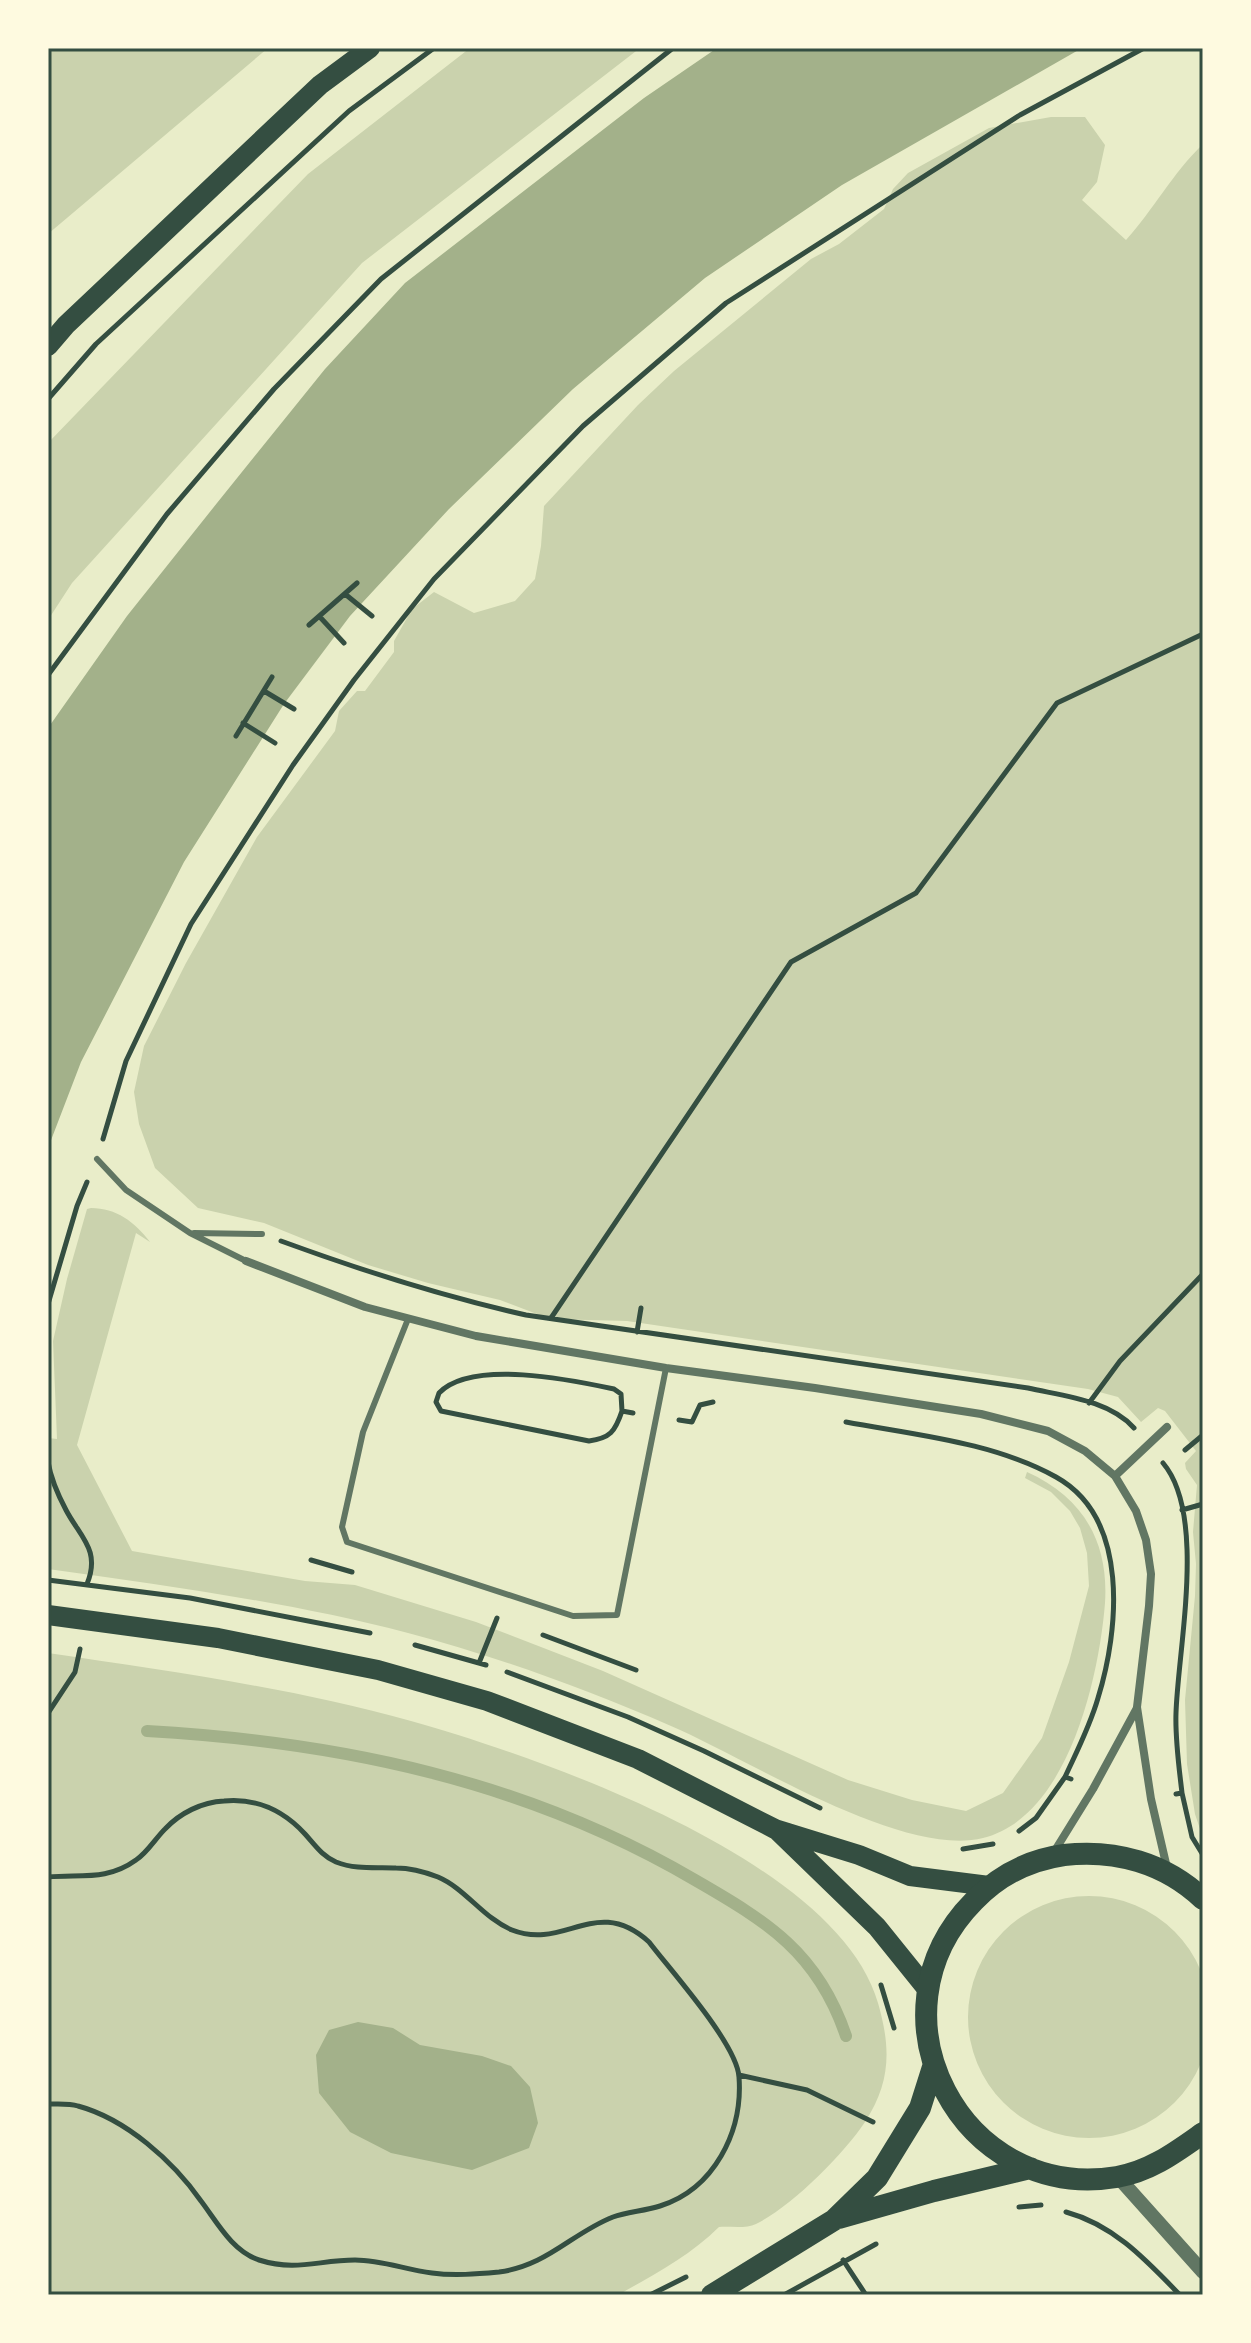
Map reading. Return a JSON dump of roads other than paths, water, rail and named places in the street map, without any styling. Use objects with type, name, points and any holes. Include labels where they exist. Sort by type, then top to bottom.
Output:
[{"type":"highway","points":[[1203,1899],[1168,1873],[1131,1858],[1091,1852],[1051,1857],[1018,1868],[989,1886],[960,1915],[939,1950],[927,1989],[925,2029],[933,2067],[955,2110],[988,2145],[1030,2168],[1073,2179],[1118,2177],[1161,2163],[1203,2133]]},
{"type":"highway","points":[[712,2295],[834,2220],[877,2178],[920,2108],[933,2067]]},
{"type":"highway","points":[[834,2220],[1030,2168]]},
{"type":"main road","points":[[48,346],[66,325],[320,85],[370,48]]},
{"type":"main road","points":[[48,1615],[185,1632],[335,1661],[487,1701],[638,1759],[775,1829],[859,1855],[910,1876],[989,1886]]},
{"type":"main road","points":[[775,1829],[877,1927],[927,1989]]},
{"type":"street","points":[[246,1261],[365,1307],[476,1336],[1005,1420],[1048,1431],[1085,1451],[1115,1476],[1136,1511],[1146,1540],[1151,1574],[1137,1707],[1151,1799],[1168,1873]]},
{"type":"street","points":[[1115,1476],[1167,1427]]},
{"type":"street","points":[[1051,1857],[1093,1789],[1137,1707]]},
{"type":"street","points":[[1118,2177],[1203,2272]]},
{"type":"lane","points":[[97,1159],[126,1190],[190,1233],[246,1261]]},
{"type":"lane","points":[[190,1233],[262,1234]]},
{"type":"lane","points":[[408,1319],[363,1432],[342,1527],[347,1542],[573,1616],[617,1615],[666,1368]]},
{"type":"waterway","points":[[147,1731],[219,1736],[361,1757],[430,1772],[565,1816],[695,1880],[767,1926],[805,1961],[821,1983],[846,2036]]}]
